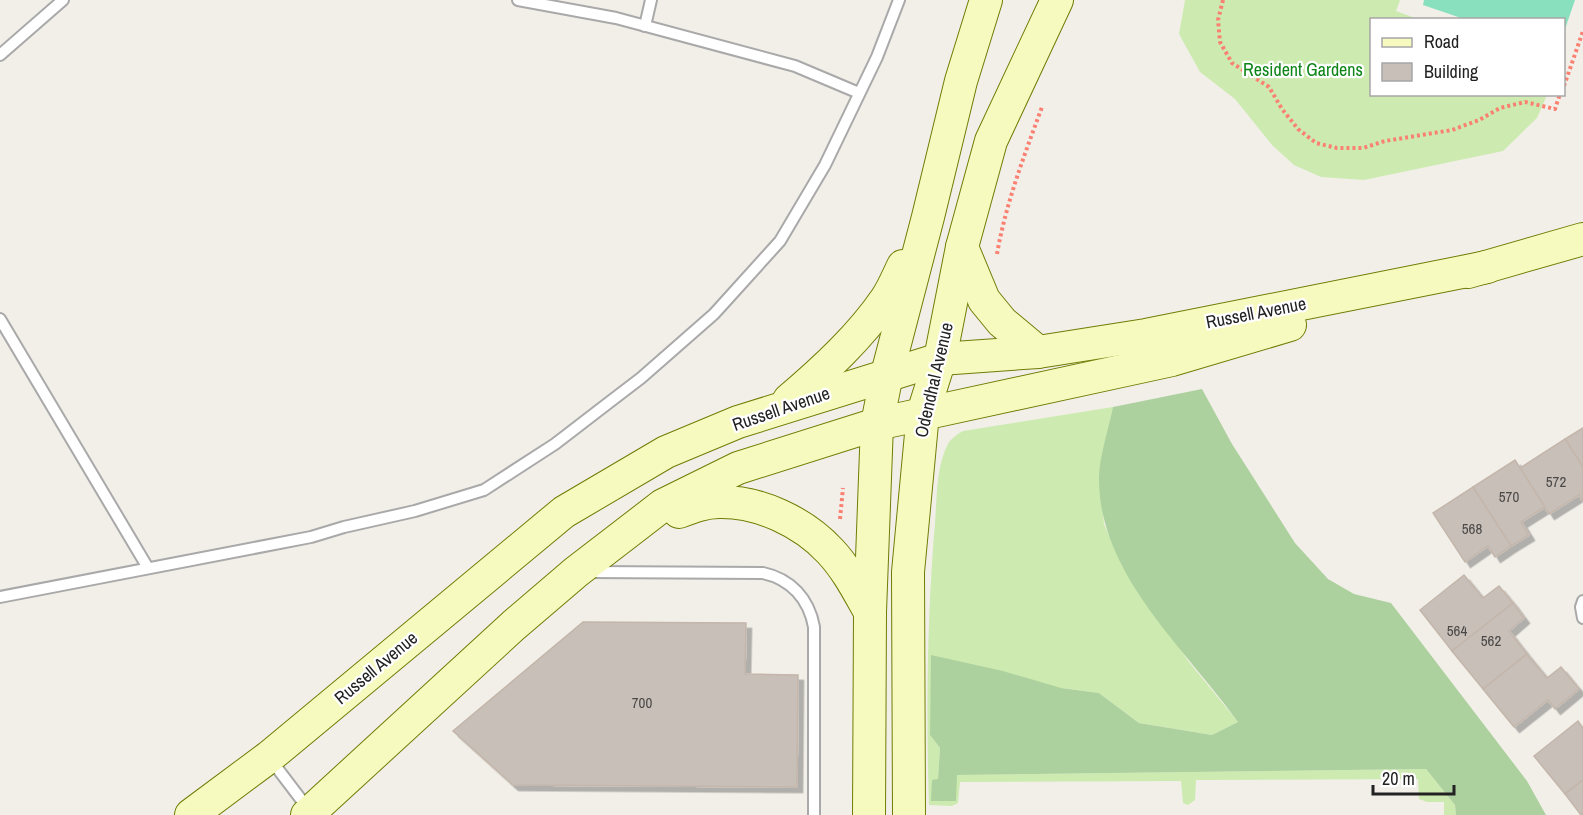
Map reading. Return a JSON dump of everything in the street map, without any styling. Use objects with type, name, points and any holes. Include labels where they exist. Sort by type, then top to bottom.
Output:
[{"type":"street","points":[[869,815],[870,612],[876,424],[886,374],[961,81],[986,0]]},
{"type":"street","name":"Odendhal Avenue","points":[[909,815],[908,572],[923,413],[940,359],[962,247],[991,141],[1057,0]]},
{"type":"street","points":[[778,409],[829,366],[887,298],[928,217]]},
{"type":"street","name":"Russell Avenue","points":[[310,814],[514,625],[576,572],[663,504],[738,468],[876,424],[1172,360],[1583,238]]},
{"type":"street","points":[[962,247],[984,300],[1002,322],[1038,352]]},
{"type":"street","name":"Russell Avenue","points":[[191,815],[269,757],[564,512],[666,452],[738,422],[940,359],[1038,352],[1146,335],[1487,267]]},
{"type":"street","points":[[613,543],[695,506],[717,501],[758,508],[801,527],[831,552],[853,582],[870,612]]},
{"type":"lane","points":[[0,55],[63,0]]},
{"type":"lane","points":[[518,0],[616,18],[795,66],[860,93]]},
{"type":"lane","points":[[645,26],[651,0]]},
{"type":"lane","points":[[0,597],[311,537],[415,511],[484,490],[555,444],[641,378],[714,314],[780,241],[825,165],[877,57],[899,0]]},
{"type":"lane","points":[[0,319],[148,568]]},
{"type":"lane","points":[[576,572],[763,573],[773,575],[793,587],[809,609],[814,627],[814,815]]},
{"type":"lane","points":[[1583,601],[1581,607],[1583,618]]},
{"type":"lane","points":[[269,757],[310,814]]},
{"type":"path","points":[[1223,0],[1218,20],[1220,42],[1232,63],[1251,73],[1269,87],[1282,109],[1298,129],[1316,143],[1337,148],[1363,148],[1385,141],[1452,130],[1479,120],[1500,108],[1525,102],[1555,109],[1559,96]]},
{"type":"path","points":[[1565,80],[1583,31]]},
{"type":"path","points":[[997,256],[1003,224],[1017,175],[1044,101]]},
{"type":"path","points":[[840,521],[843,486]]},
{"type":"green space","name":"Resident Gardens","points":[[1185,0],[1400,0],[1396,11],[1415,18],[1370,18],[1370,96],[1547,96],[1537,118],[1503,151],[1364,180],[1321,177],[1294,165],[1272,145],[1235,99],[1200,72],[1179,34]]},
{"type":"green space","points":[[1424,0],[1575,0],[1565,29],[1565,18],[1461,18],[1423,5]]},
{"type":"green space","points":[[1202,389],[1232,444],[1295,543],[1328,579],[1354,594],[1391,603],[1527,781],[1546,815],[1456,815],[1455,805],[1426,769],[957,775],[956,801],[931,801],[932,780],[938,779],[940,748],[930,735],[931,655],[1003,671],[1061,688],[1099,693],[1139,723],[1212,735],[1238,722],[1170,637],[1128,577],[1112,545],[1102,511],[1099,475],[1113,407]]},
{"type":"green space","points":[[1113,407],[1099,474],[1104,524],[1122,566],[1189,662],[1238,722],[1212,735],[1139,723],[1099,693],[1061,688],[930,735],[940,748],[938,780],[932,801],[957,775],[1426,769],[1455,805],[1456,815],[1444,815],[1444,802],[1427,802],[1419,799],[1418,779],[1196,780],[1195,800],[1188,805],[1183,803],[1181,781],[960,782],[958,803],[952,806],[929,805],[927,699],[930,593],[938,483],[947,446],[963,431]]},
{"type":"building","points":[[1583,428],[1583,467],[1565,439]]},
{"type":"building","points":[[1565,439],[1583,467],[1583,501],[1579,495],[1549,514],[1520,468]]},
{"type":"building","points":[[1515,460],[1545,507],[1521,522],[1529,535],[1511,546],[1473,487]]},
{"type":"building","points":[[1473,487],[1511,546],[1495,557],[1488,546],[1465,562],[1433,513]]},
{"type":"building","points":[[1464,575],[1483,598],[1499,586],[1513,603],[1452,651],[1420,610]]},
{"type":"building","points":[[1513,603],[1524,618],[1509,631],[1527,654],[1483,689],[1452,651]]},
{"type":"building","points":[[583,622],[746,623],[745,674],[798,675],[797,787],[513,785],[453,731]]},
{"type":"building","points":[[1527,654],[1547,678],[1561,667],[1579,689],[1555,709],[1548,700],[1514,727],[1483,689]]},
{"type":"building","points":[[1578,721],[1583,728],[1583,780],[1565,794],[1534,756]]},
{"type":"building","points":[[1583,780],[1583,815],[1581,815],[1565,794]]}]
